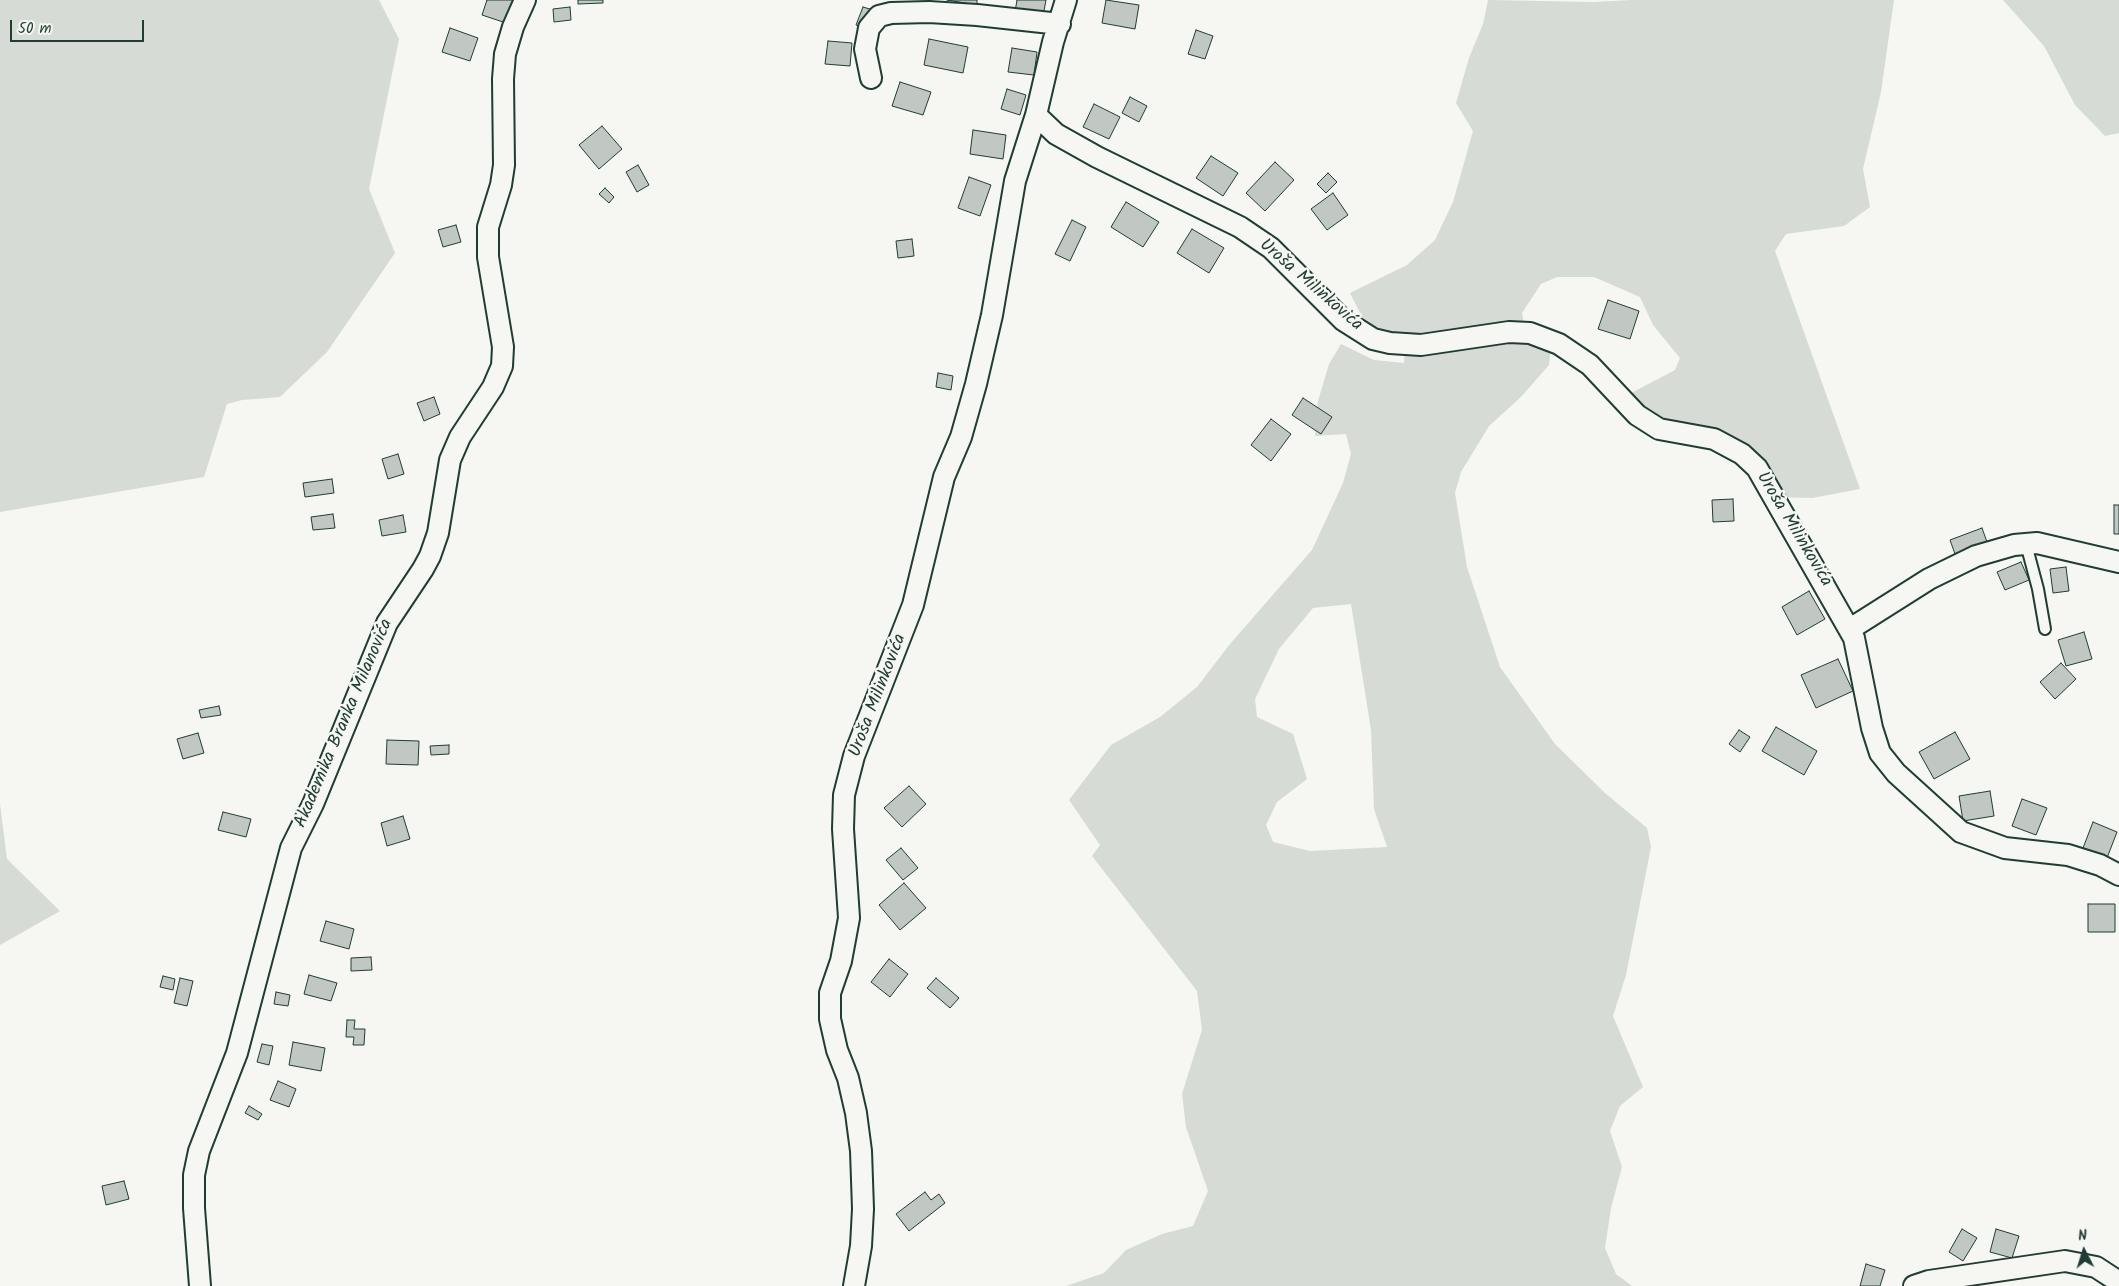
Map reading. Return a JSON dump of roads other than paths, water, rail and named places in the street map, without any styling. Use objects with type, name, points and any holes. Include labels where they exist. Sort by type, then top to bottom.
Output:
[{"type":"street","name":"Akademika Branka Milanovića","points":[[200,1286],[194,1208],[194,1175],[199,1152],[237,1053],[292,848],[313,804],[386,623],[423,570],[430,556],[438,533],[450,460],[460,437],[493,387],[502,366],[503,346],[488,258],[488,227],[501,185],[504,165],[503,79],[505,54],[513,27],[525,0]]},
{"type":"street","name":"Uroša Milinkovića","points":[[854,1286],[861,1246],[863,1209],[861,1151],[856,1113],[848,1078],[837,1050],[830,1019],[830,993],[841,961],[849,918],[843,829],[844,795],[854,756],[913,605],[944,477],[961,436],[976,384],[992,315],[1015,181],[1036,115],[1066,0]]},
{"type":"street","points":[[871,78],[865,49],[869,28],[879,16],[903,13],[958,14],[1060,24]]},
{"type":"street","name":"Uroša Milinkovića","points":[[1036,115],[1056,134],[1097,157],[1240,227],[1271,248],[1343,320],[1373,339],[1390,344],[1421,345],[1509,332],[1530,333],[1559,344],[1590,365],[1637,415],[1659,429],[1714,439],[1742,454],[1757,468],[1850,629],[1854,638],[1872,728],[1880,753],[1896,773],[1961,832],[2005,848],[2068,855],[2100,865],[2119,876]]},
{"type":"street","points":[[1850,629],[1929,578],[1976,556],[2014,545],[2037,544],[2119,562]]},
{"type":"street","points":[[1914,1286],[1929,1281],[2065,1261],[2096,1267],[2119,1282]]},
{"type":"lane","points":[[2026,544],[2038,589],[2045,629]]}]
